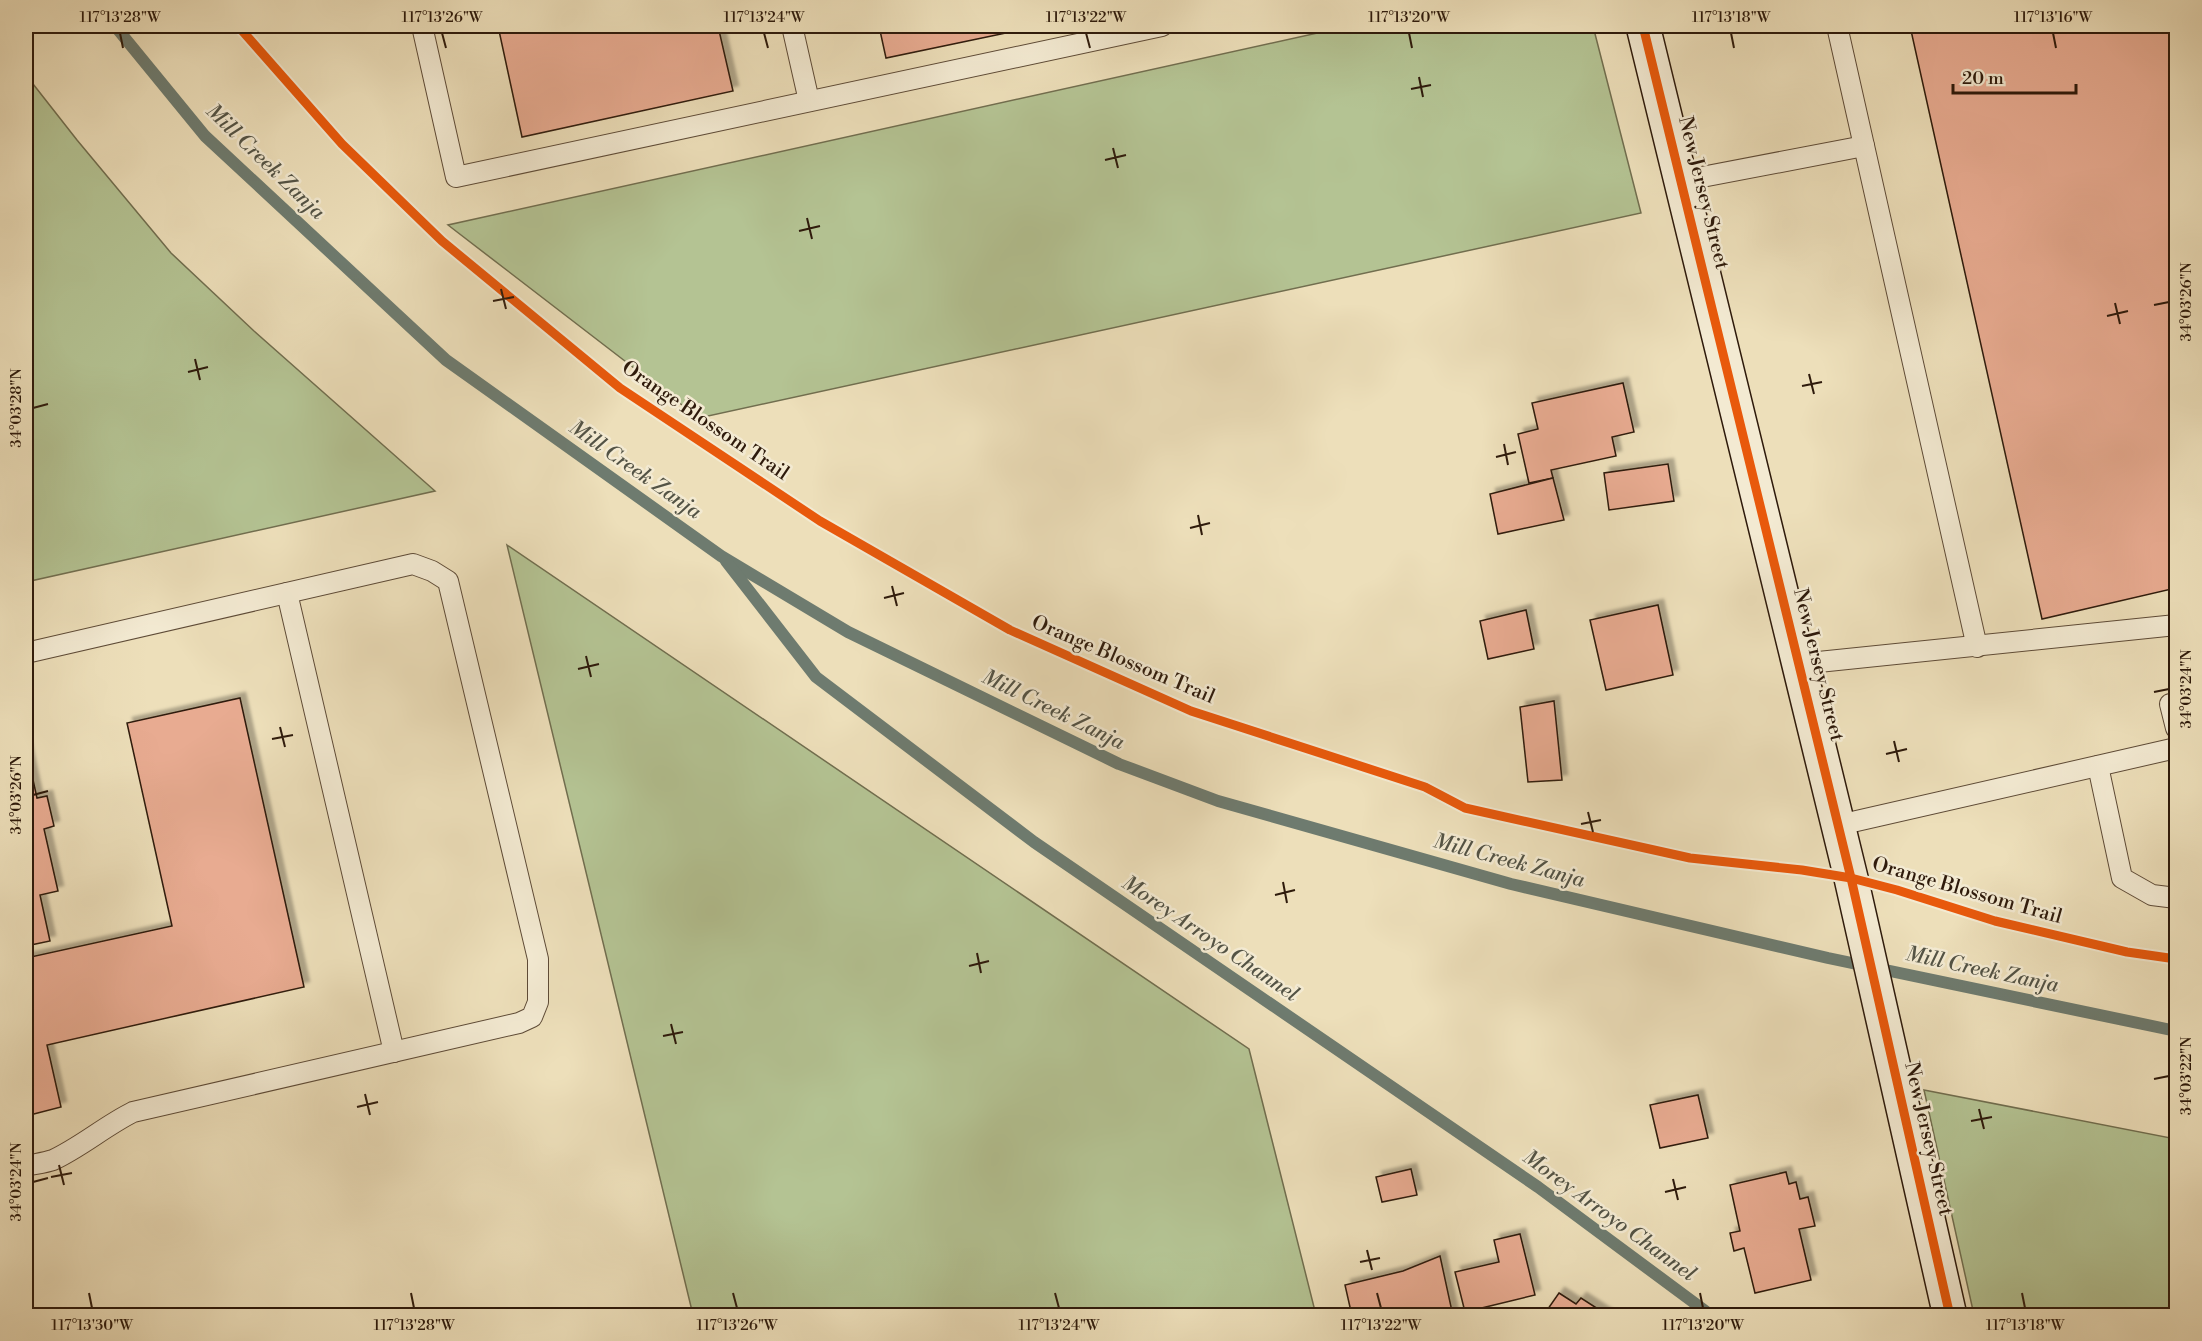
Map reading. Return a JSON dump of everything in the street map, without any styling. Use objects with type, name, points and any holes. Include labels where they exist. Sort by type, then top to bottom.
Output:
[{"type":"street","name":"New Jersey Street","points":[[1643,26],[1839,825],[1950,1316]]},
{"type":"lane","points":[[422,26],[456,177],[1162,26]]},
{"type":"lane","points":[[792,26],[809,101]]},
{"type":"lane","points":[[1837,26],[1977,647]]},
{"type":"lane","points":[[1681,181],[1864,146]]},
{"type":"lane","points":[[26,652],[413,564],[448,580],[538,959],[538,1002],[532,1017],[519,1023],[134,1112],[112,1122],[70,1151],[50,1161],[26,1166]]},
{"type":"lane","points":[[287,593],[394,1052]]},
{"type":"lane","points":[[1799,664],[2176,626]]},
{"type":"lane","points":[[2176,703],[2170,704],[2176,728]]},
{"type":"lane","points":[[1839,825],[2176,748]]},
{"type":"lane","points":[[2098,766],[2122,878],[2152,895],[2176,898]]},
{"type":"green space","points":[[1349,26],[1593,26],[1641,213],[699,418],[448,225]]},
{"type":"green space","points":[[26,75],[171,253],[254,331],[435,491],[26,582]]},
{"type":"green space","points":[[507,545],[1249,1049],[1316,1315],[693,1315]]},
{"type":"green space","points":[[1924,1090],[2176,1139],[2176,1315],[1974,1315]]},
{"type":"building","points":[[498,26],[718,26],[733,91],[522,137]]},
{"type":"building","points":[[879,26],[1039,26],[886,58]]},
{"type":"building","points":[[1910,26],[2176,26],[2176,588],[2042,619]]},
{"type":"building","points":[[1623,383],[1634,432],[1612,437],[1616,456],[1551,470],[1553,478],[1529,483],[1518,434],[1538,429],[1532,403]]},
{"type":"building","points":[[1668,464],[1674,501],[1609,510],[1604,473]]},
{"type":"building","points":[[1553,478],[1564,520],[1498,534],[1490,494]]},
{"type":"building","points":[[1658,605],[1673,675],[1606,690],[1590,620]]},
{"type":"building","points":[[1526,610],[1534,649],[1488,659],[1480,621]]},
{"type":"building","points":[[240,698],[304,987],[47,1045],[61,1107],[26,1116],[26,958],[172,926],[127,723]]},
{"type":"building","points":[[1554,701],[1562,780],[1528,782],[1520,707]]},
{"type":"building","points":[[26,748],[37,798],[47,796],[54,826],[44,829],[58,891],[40,895],[50,941],[26,946]]},
{"type":"building","points":[[1698,1095],[1708,1138],[1660,1148],[1650,1105]]},
{"type":"building","points":[[1411,1169],[1417,1195],[1382,1202],[1376,1177]]},
{"type":"building","points":[[1786,1172],[1789,1184],[1796,1182],[1800,1199],[1808,1197],[1815,1226],[1799,1229],[1811,1280],[1755,1293],[1744,1248],[1734,1251],[1730,1233],[1740,1231],[1730,1185]]},
{"type":"building","points":[[1520,1234],[1535,1295],[1465,1312],[1455,1272],[1499,1262],[1494,1240]]},
{"type":"building","points":[[1440,1256],[1453,1316],[1352,1316],[1345,1285],[1403,1271]]},
{"type":"building","points":[[1559,1293],[1576,1304],[1581,1298],[1609,1316],[1543,1316]]},
{"type":"waterway","name":"Mill Creek Zanja","points":[[115,26],[205,136],[446,360],[721,556],[848,632],[1119,764],[1218,801],[1511,884],[1828,958],[2176,1031]]},
{"type":"waterway","name":"Morey Arroyo Channel","points":[[726,561],[816,677],[1034,842],[1538,1187],[1712,1316]]},
{"type":"cycle path","name":"Orange Blossom Trail","points":[[238,26],[342,144],[442,241],[620,388],[820,521],[1010,630],[1191,711],[1425,787],[1465,808],[1690,858],[1802,870],[1851,878],[1995,921],[2127,952],[2176,959]]},
{"type":"cycle path","points":[[1643,26],[1851,878],[1950,1316]]}]
